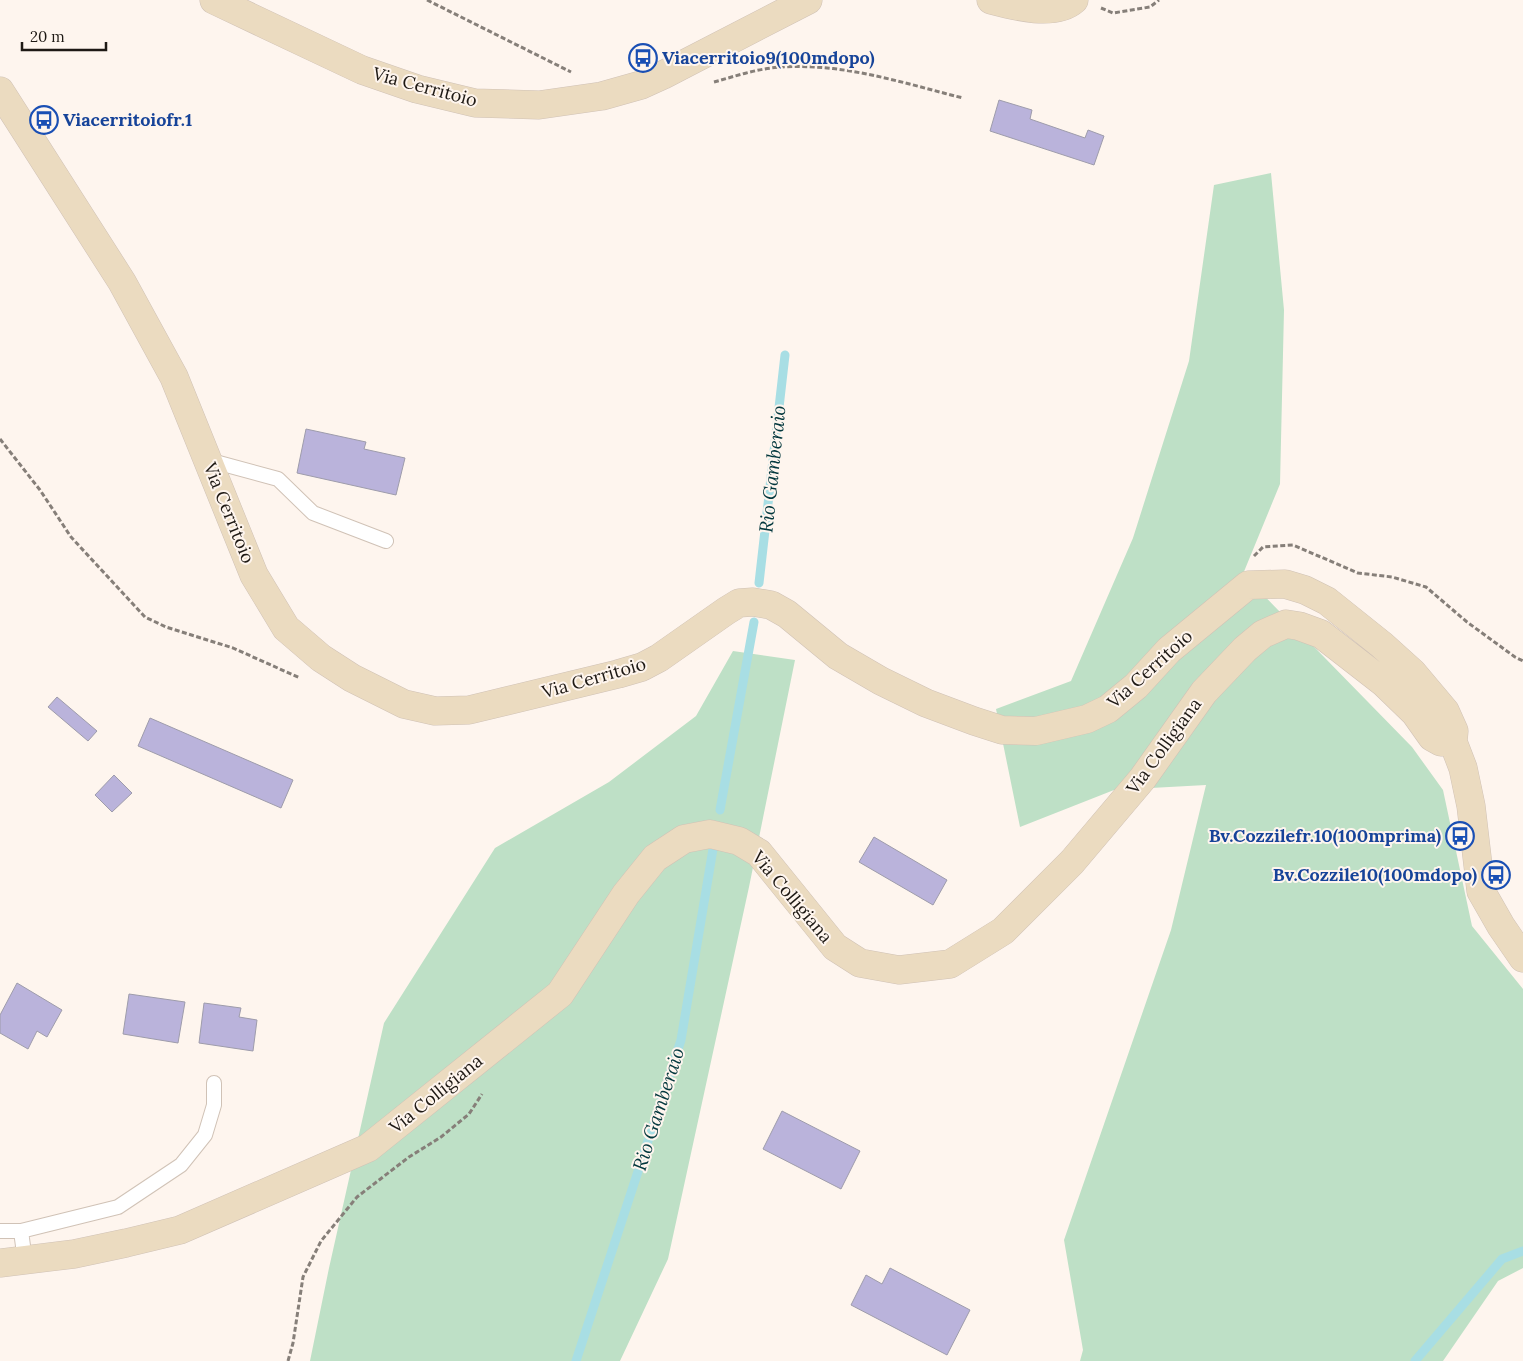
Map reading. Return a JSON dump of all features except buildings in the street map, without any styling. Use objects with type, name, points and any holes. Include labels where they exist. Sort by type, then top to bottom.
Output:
[{"type":"street","name":"Via Cerritoio","points":[[214,0],[362,70],[417,89],[475,103],[540,105],[602,96],[641,84],[663,75],[808,0]]},
{"type":"street","points":[[991,0],[1034,8],[1057,9],[1068,5],[1084,3]]},
{"type":"street","name":"Via Cerritoio","points":[[0,91],[122,282],[174,377],[254,575],[286,628],[321,658],[352,678],[404,704],[435,711],[469,710],[642,667],[659,658],[739,603],[753,602],[771,605],[787,614],[838,656],[881,681],[926,703],[1002,730],[1036,731],[1087,719],[1108,709],[1136,686],[1169,650],[1248,585]]},
{"type":"street","points":[[1248,585],[1285,584],[1304,590],[1327,601],[1382,645],[1413,673],[1445,711],[1454,731],[1453,742],[1463,768],[1472,806],[1481,891],[1501,926],[1523,958]]},
{"type":"street","name":"Via Colligiana","points":[[12,1262],[74,1254],[180,1230],[368,1148],[560,994],[626,894],[655,858],[684,839],[710,834],[739,841],[759,853],[835,947],[860,963],[899,970],[950,964],[1003,931],[1072,862],[1137,785],[1204,692],[1245,649],[1263,634],[1286,624],[1299,626],[1321,634],[1384,683],[1415,713],[1432,737],[1441,742],[1453,742]]},
{"type":"lane","points":[[207,460],[278,479],[313,513],[386,541]]},
{"type":"lane","points":[[0,1231],[21,1231],[118,1207],[181,1165],[205,1135],[214,1105],[214,1083]]},
{"type":"lane","points":[[12,1262],[21,1231]]},
{"type":"path","points":[[427,0],[573,73]]},
{"type":"path","points":[[1084,3],[1113,13],[1150,7],[1159,0]]},
{"type":"path","points":[[709,83],[780,67],[812,66],[845,69],[963,98]]},
{"type":"path","points":[[0,439],[40,490],[72,537],[145,617],[166,627],[233,648],[300,679]]},
{"type":"path","points":[[1248,585],[1251,560],[1263,547],[1293,545],[1358,574],[1392,577],[1426,587],[1467,622],[1523,661]]},
{"type":"path","points":[[288,1361],[293,1343],[302,1277],[321,1241],[357,1197],[470,1114],[485,1090]]},
{"type":"green space","points":[[1271,173],[1284,310],[1280,484],[1243,574],[1412,747],[1443,790],[1472,926],[1523,989],[1523,1268],[1498,1281],[1443,1361],[1080,1361],[1083,1350],[1064,1240],[1171,930],[1206,785],[1114,790],[1020,827],[996,709],[1071,681],[1133,538],[1189,361],[1214,185]]},
{"type":"green space","points":[[733,651],[795,660],[749,887],[668,1259],[620,1361],[310,1361],[384,1023],[495,848],[609,782],[696,716]]},
{"type":"waterway","name":"Rio Gamberaio","points":[[759,583],[785,355]]},
{"type":"waterway","name":"Rio Gamberaio","points":[[720,810],[754,622]]},
{"type":"waterway","name":"Rio Gamberaio","points":[[576,1361],[681,1040],[713,849]]},
{"type":"waterway","points":[[1415,1361],[1502,1259],[1523,1251]]},
{"type":"place","name":"Viacerritoio9(100mdopo)","points":[[643,58]]},
{"type":"place","name":"Viacerritoiofr.1","points":[[44,120]]},
{"type":"place","name":"Bv.Cozzilefr.10(100mprima)","points":[[1460,836]]},
{"type":"place","name":"Bv.Cozzile10(100mdopo)","points":[[1496,875]]}]
